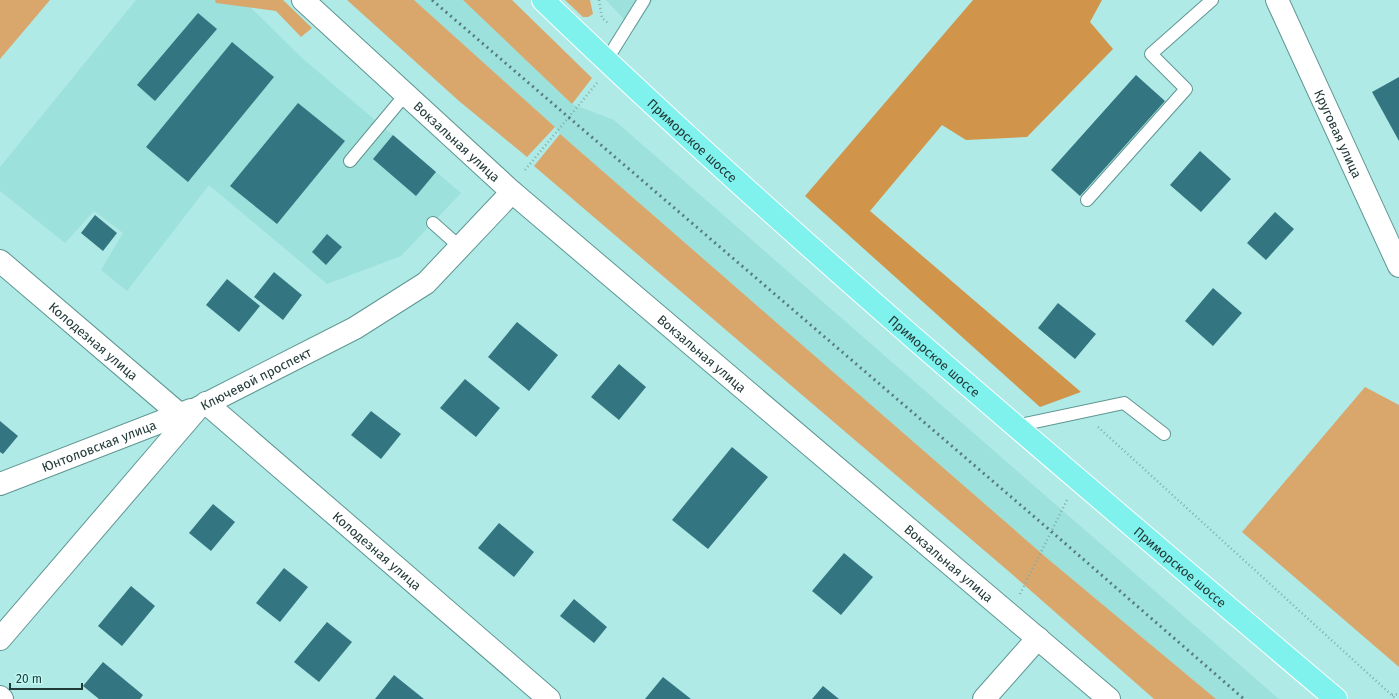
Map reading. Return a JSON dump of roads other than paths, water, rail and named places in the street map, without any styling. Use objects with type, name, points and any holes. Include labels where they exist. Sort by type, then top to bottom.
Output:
[{"type":"main road","name":"Приморское шоссе","points":[[543,0],[603,71],[1336,699]]},
{"type":"street","name":"Вокзальная улица","points":[[302,0],[512,192],[1108,699]]},
{"type":"street","name":"Круговая улица","points":[[1277,0],[1399,266]]},
{"type":"street","name":"Ключевой проспект","points":[[0,639],[192,412],[355,328],[426,283],[512,192]]},
{"type":"street","name":"Колодезная улица","points":[[0,261],[192,412],[549,699]]},
{"type":"street","name":"Юнтоловская улица","points":[[0,484],[192,412]]},
{"type":"street","points":[[984,699],[1038,638]]},
{"type":"lane","points":[[603,71],[644,0]]},
{"type":"lane","points":[[1088,200],[1186,89],[1151,54],[1212,0]]},
{"type":"lane","points":[[350,161],[405,95]]},
{"type":"lane","points":[[433,223],[460,247]]},
{"type":"lane","points":[[1016,426],[1124,403],[1164,434]]},
{"type":"railway","points":[[432,0],[1052,532],[1244,699]]}]
